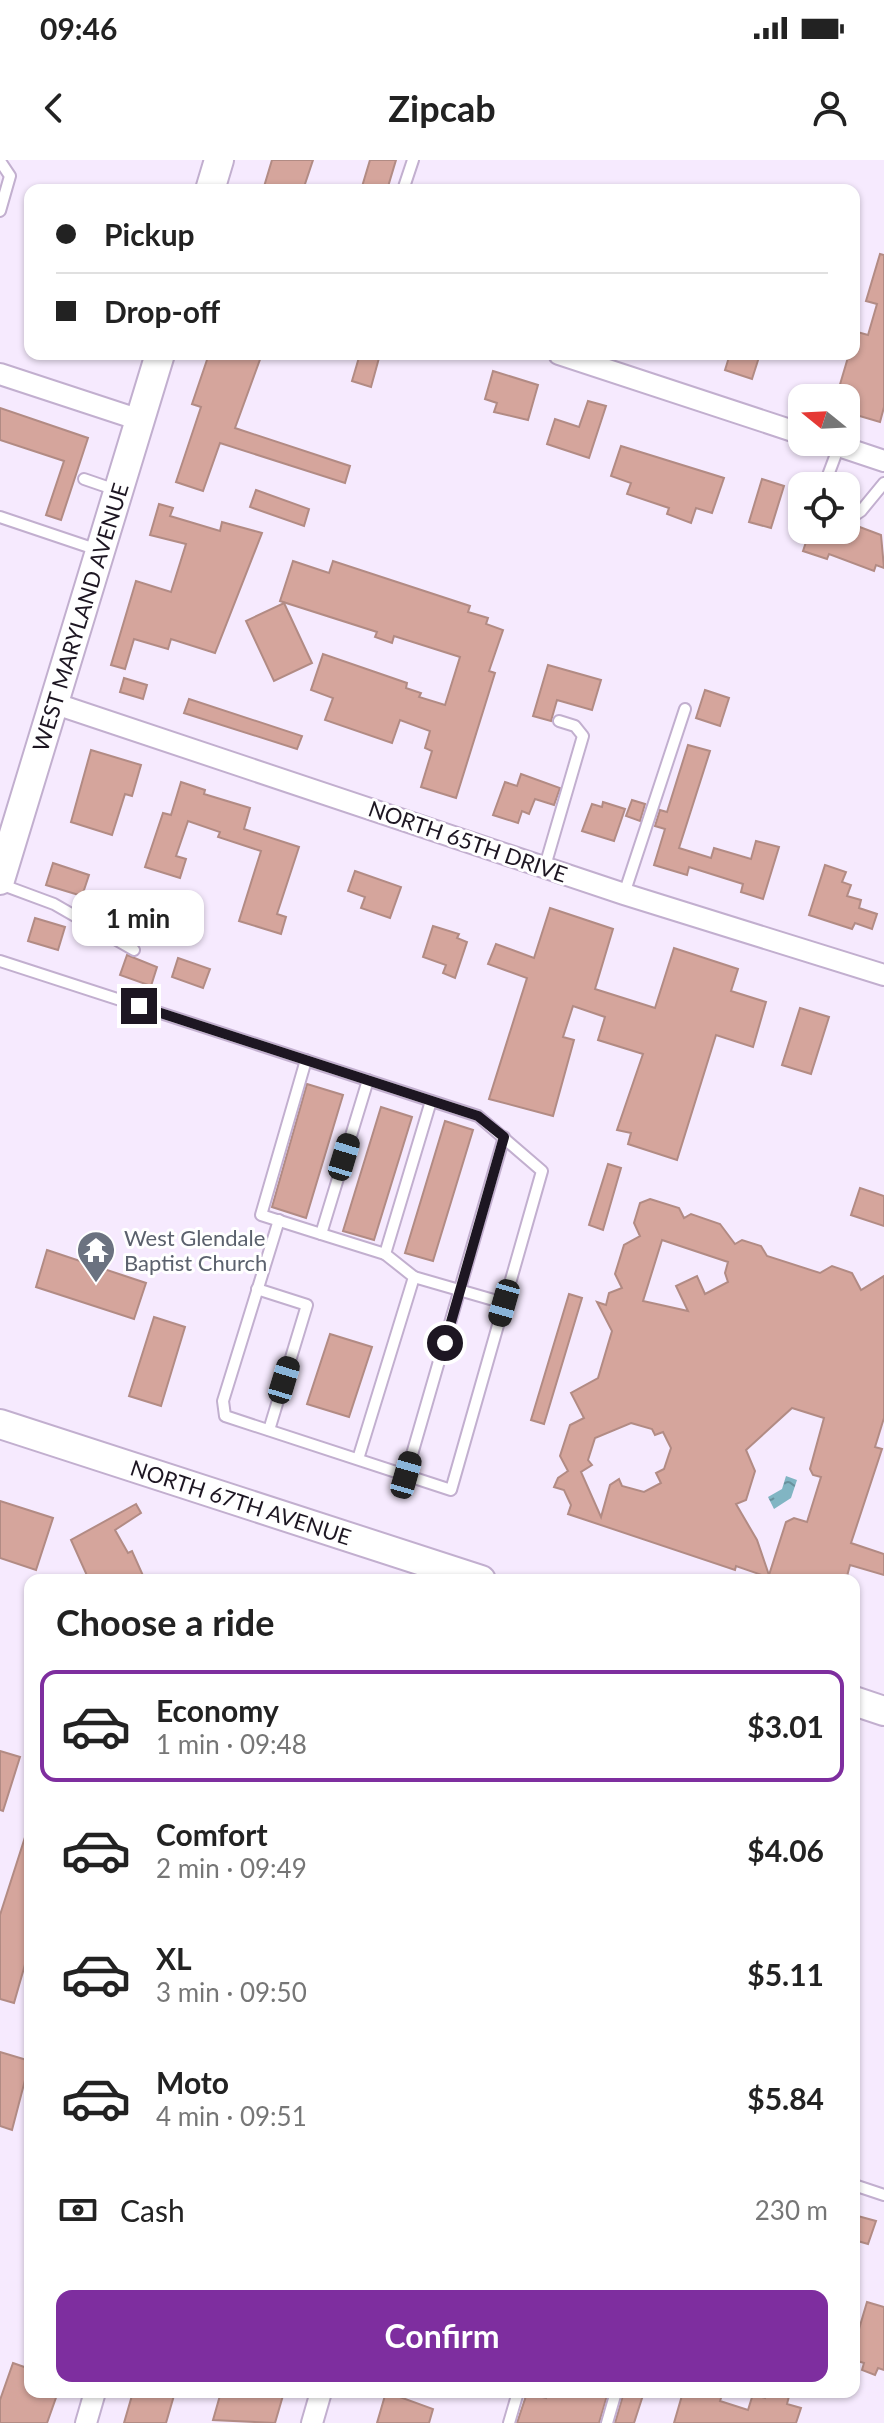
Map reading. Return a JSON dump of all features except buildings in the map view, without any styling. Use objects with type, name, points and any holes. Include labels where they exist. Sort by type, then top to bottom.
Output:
[{"type":"street","points":[[212,184],[219,160]]},
{"type":"street","name":"WEST MARYLAND AVENUE","points":[[0,882],[158,360]]},
{"type":"street","points":[[577,360],[788,429]]},
{"type":"street","points":[[0,374],[140,420]]},
{"type":"street","points":[[860,453],[884,461]]},
{"type":"street","name":"NORTH 65TH DRIVE","points":[[53,703],[624,894],[884,975]]},
{"type":"street","name":"NORTH 67TH AVENUE","points":[[0,1424],[438,1573]]},
{"type":"street","points":[[860,1703],[884,1711]]},
{"type":"street","points":[[86,2423],[93,2398]]},
{"type":"street","points":[[312,2423],[319,2398]]},
{"type":"lane","points":[[405,184],[413,160]]},
{"type":"lane","points":[[0,161],[10,176],[0,211]]},
{"type":"lane","points":[[84,479],[118,491]]},
{"type":"lane","points":[[860,512],[884,483]]},
{"type":"lane","points":[[0,517],[100,550]]},
{"type":"lane","points":[[624,894],[685,709]]},
{"type":"lane","points":[[545,866],[583,736],[575,726],[559,721]]},
{"type":"lane","points":[[0,882],[54,904],[134,950]]},
{"type":"lane","points":[[0,961],[478,1116],[542,1171],[451,1490],[225,1416],[223,1401],[279,1220]]},
{"type":"lane","points":[[306,1060],[261,1215],[385,1254],[414,1277],[504,1303]]},
{"type":"lane","points":[[321,1234],[368,1080]]},
{"type":"lane","points":[[385,1254],[431,1101]]},
{"type":"lane","points":[[406,1475],[504,1137]]},
{"type":"lane","points":[[358,1459],[414,1277]]},
{"type":"lane","points":[[257,1289],[307,1305],[269,1430]]},
{"type":"lane","points":[[860,2187],[884,2195]]},
{"type":"lane","points":[[509,2423],[516,2398]]},
{"type":"lane","points":[[607,2423],[614,2398]]},
{"type":"water","points":[[786,1476],[797,1480],[791,1498],[774,1509],[768,1497],[782,1489]]},
{"type":"place","name":"West Glendale Baptist Church","points":[[96,1284]]},
{"type":"route","points":[[139,1006],[478,1116],[504,1137],[445,1343]]}]
